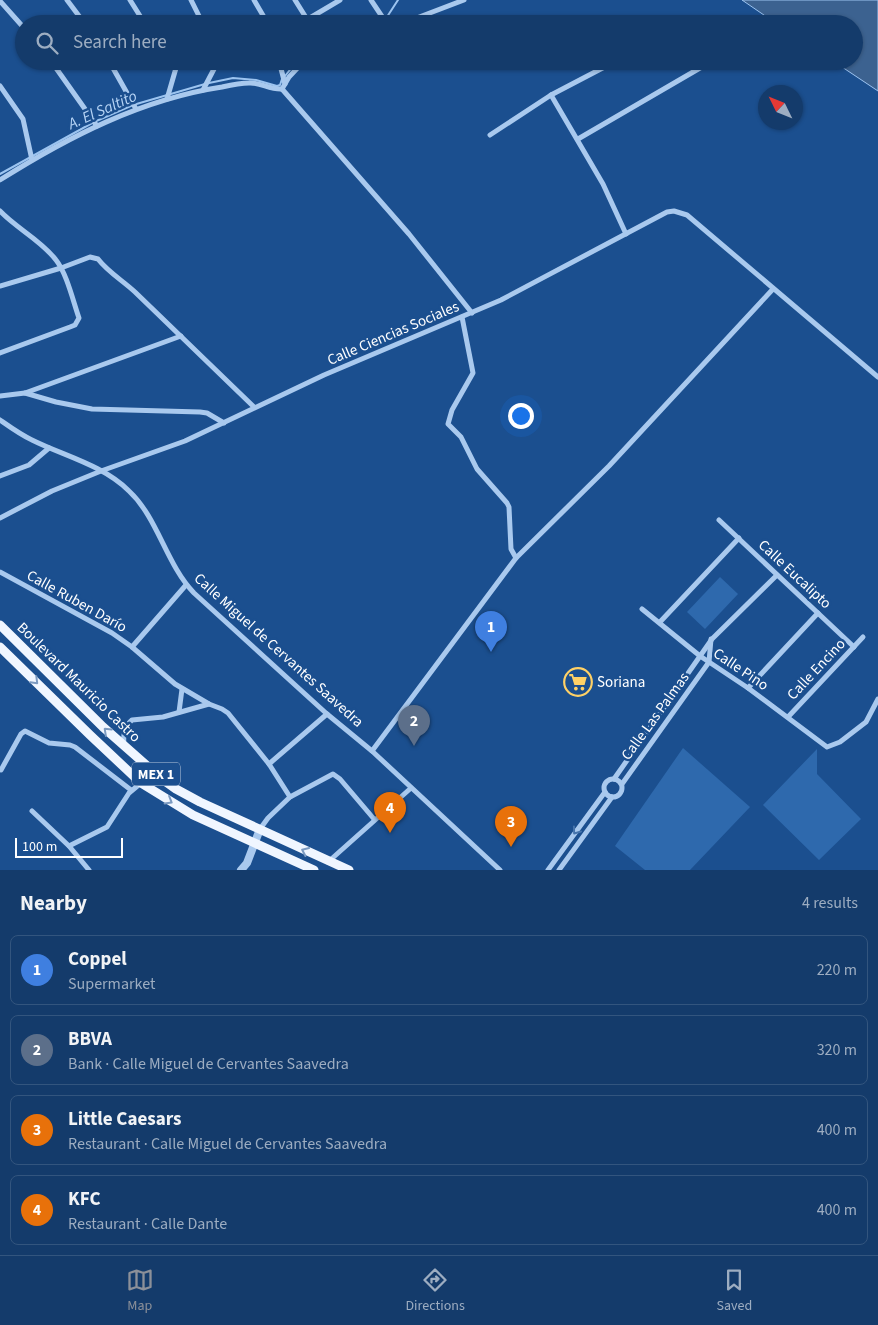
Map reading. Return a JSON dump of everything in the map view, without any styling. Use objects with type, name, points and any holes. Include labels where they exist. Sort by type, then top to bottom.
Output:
[{"type":"main road","name":"Boulevard Mauricio Castro","points":[[0,625],[124,746],[176,789],[328,862],[349,870]]},
{"type":"main road","name":"Boulevard Mauricio Castro","points":[[0,647],[141,783],[193,815],[302,868],[314,870]]},
{"type":"street","points":[[67,0],[79,15]]},
{"type":"street","points":[[130,0],[139,15]]},
{"type":"street","points":[[191,0],[199,15]]},
{"type":"street","points":[[254,0],[263,15]]},
{"type":"street","points":[[296,0],[305,15]]},
{"type":"street","points":[[319,15],[340,0]]},
{"type":"street","points":[[371,0],[381,15]]},
{"type":"street","points":[[425,15],[464,0]]},
{"type":"street","points":[[0,1],[15,18]]},
{"type":"street","points":[[57,70],[97,126]]},
{"type":"street","points":[[114,70],[136,109]]},
{"type":"street","points":[[167,99],[175,70]]},
{"type":"street","points":[[203,90],[213,70]]},
{"type":"street","points":[[280,70],[283,87],[409,234],[472,313]]},
{"type":"street","points":[[0,180],[32,160],[97,126],[136,109],[203,90],[250,82],[274,90],[283,87],[296,70]]},
{"type":"street","points":[[490,135],[551,95],[599,70]]},
{"type":"street","points":[[578,139],[697,70]]},
{"type":"street","points":[[0,86],[23,119],[32,160]]},
{"type":"street","points":[[551,95],[603,184],[626,234]]},
{"type":"street","points":[[0,211],[56,260],[61,268],[79,318],[70,327],[0,352]]},
{"type":"street","name":"Calle Ciencias Sociales","points":[[0,518],[52,492],[101,471],[185,441],[324,375],[501,300],[667,212],[682,212],[878,376]]},
{"type":"street","points":[[0,286],[61,268],[90,257],[98,259],[107,270],[120,278],[254,407]]},
{"type":"street","points":[[372,751],[516,558],[609,466],[773,289]]},
{"type":"street","points":[[462,317],[473,373],[452,410],[448,424],[461,437],[477,469],[507,503],[509,507],[511,549],[516,558]]},
{"type":"street","points":[[0,396],[25,392],[115,362],[180,336]]},
{"type":"street","points":[[25,392],[56,402],[92,409],[207,413],[224,423]]},
{"type":"street","name":"Calle Miguel de Cervantes Saavedra","points":[[0,420],[26,437],[101,471],[126,488],[140,503],[186,585],[327,714],[372,751],[500,870]]},
{"type":"street","points":[[0,476],[29,465],[49,448]]},
{"type":"street","name":"Calle Eucalipto","points":[[719,520],[854,647]]},
{"type":"street","points":[[660,622],[739,538]]},
{"type":"street","name":"Calle Ruben Darío","points":[[0,572],[112,633],[132,647],[182,689],[222,709],[233,718],[290,796]]},
{"type":"street","name":"Calle Las Palmas","points":[[614,779],[712,638],[777,574]]},
{"type":"street","points":[[132,647],[186,585]]},
{"type":"street","name":"Calle Pino","points":[[642,609],[700,656],[748,688],[827,747],[840,742],[866,722],[878,699]]},
{"type":"street","points":[[748,688],[818,613]]},
{"type":"street","name":"Calle Encino","points":[[788,717],[863,637]]},
{"type":"street","points":[[709,662],[712,638]]},
{"type":"street","name":"Calle Las Palmas","points":[[622,784],[709,662]]},
{"type":"street","points":[[179,712],[182,689]]},
{"type":"street","points":[[124,746],[123,733],[128,723],[132,720],[163,717],[209,704]]},
{"type":"street","points":[[268,764],[327,714]]},
{"type":"street","points":[[1,770],[25,730],[49,743],[75,747],[131,790]]},
{"type":"street","points":[[241,870],[247,863],[260,829],[268,818],[290,796],[333,774],[340,779],[374,819]]},
{"type":"street","points":[[548,870],[605,792],[606,783],[614,779],[618,780],[622,784],[621,794],[612,797],[559,870]]},
{"type":"street","points":[[69,846],[107,827],[131,790],[141,783]]},
{"type":"street","points":[[328,862],[411,788]]},
{"type":"street","points":[[605,792],[612,797]]},
{"type":"street","points":[[32,811],[69,846],[89,870]]},
{"type":"shaded area","points":[[742,0],[878,0],[878,91],[846,70],[863,70],[863,15],[764,15]]},
{"type":"shaded area","points":[[720,577],[738,594],[705,629],[687,612]]},
{"type":"shaded area","points":[[683,748],[750,807],[690,870],[645,870],[615,846]]},
{"type":"shaded area","points":[[817,749],[817,774],[861,819],[819,860],[763,805]]},
{"type":"waterway","name":"A. El Saltito","points":[[388,15],[398,0]]},
{"type":"waterway","name":"A. El Saltito","points":[[285,76],[290,70]]},
{"type":"waterway","name":"A. El Saltito","points":[[209,83],[233,78],[256,80],[277,86],[280,85],[282,79]]},
{"type":"waterway","name":"A. El Saltito","points":[[0,174],[94,122],[133,105],[205,84]]},
{"type":"place","name":"Coppel","points":[[491,652]]},
{"type":"place","name":"Soriana","points":[[578,682]]},
{"type":"place","name":"BBVA","points":[[414,746]]},
{"type":"place","name":"KFC","points":[[390,833]]},
{"type":"place","name":"Little Caesars","points":[[511,847]]}]
